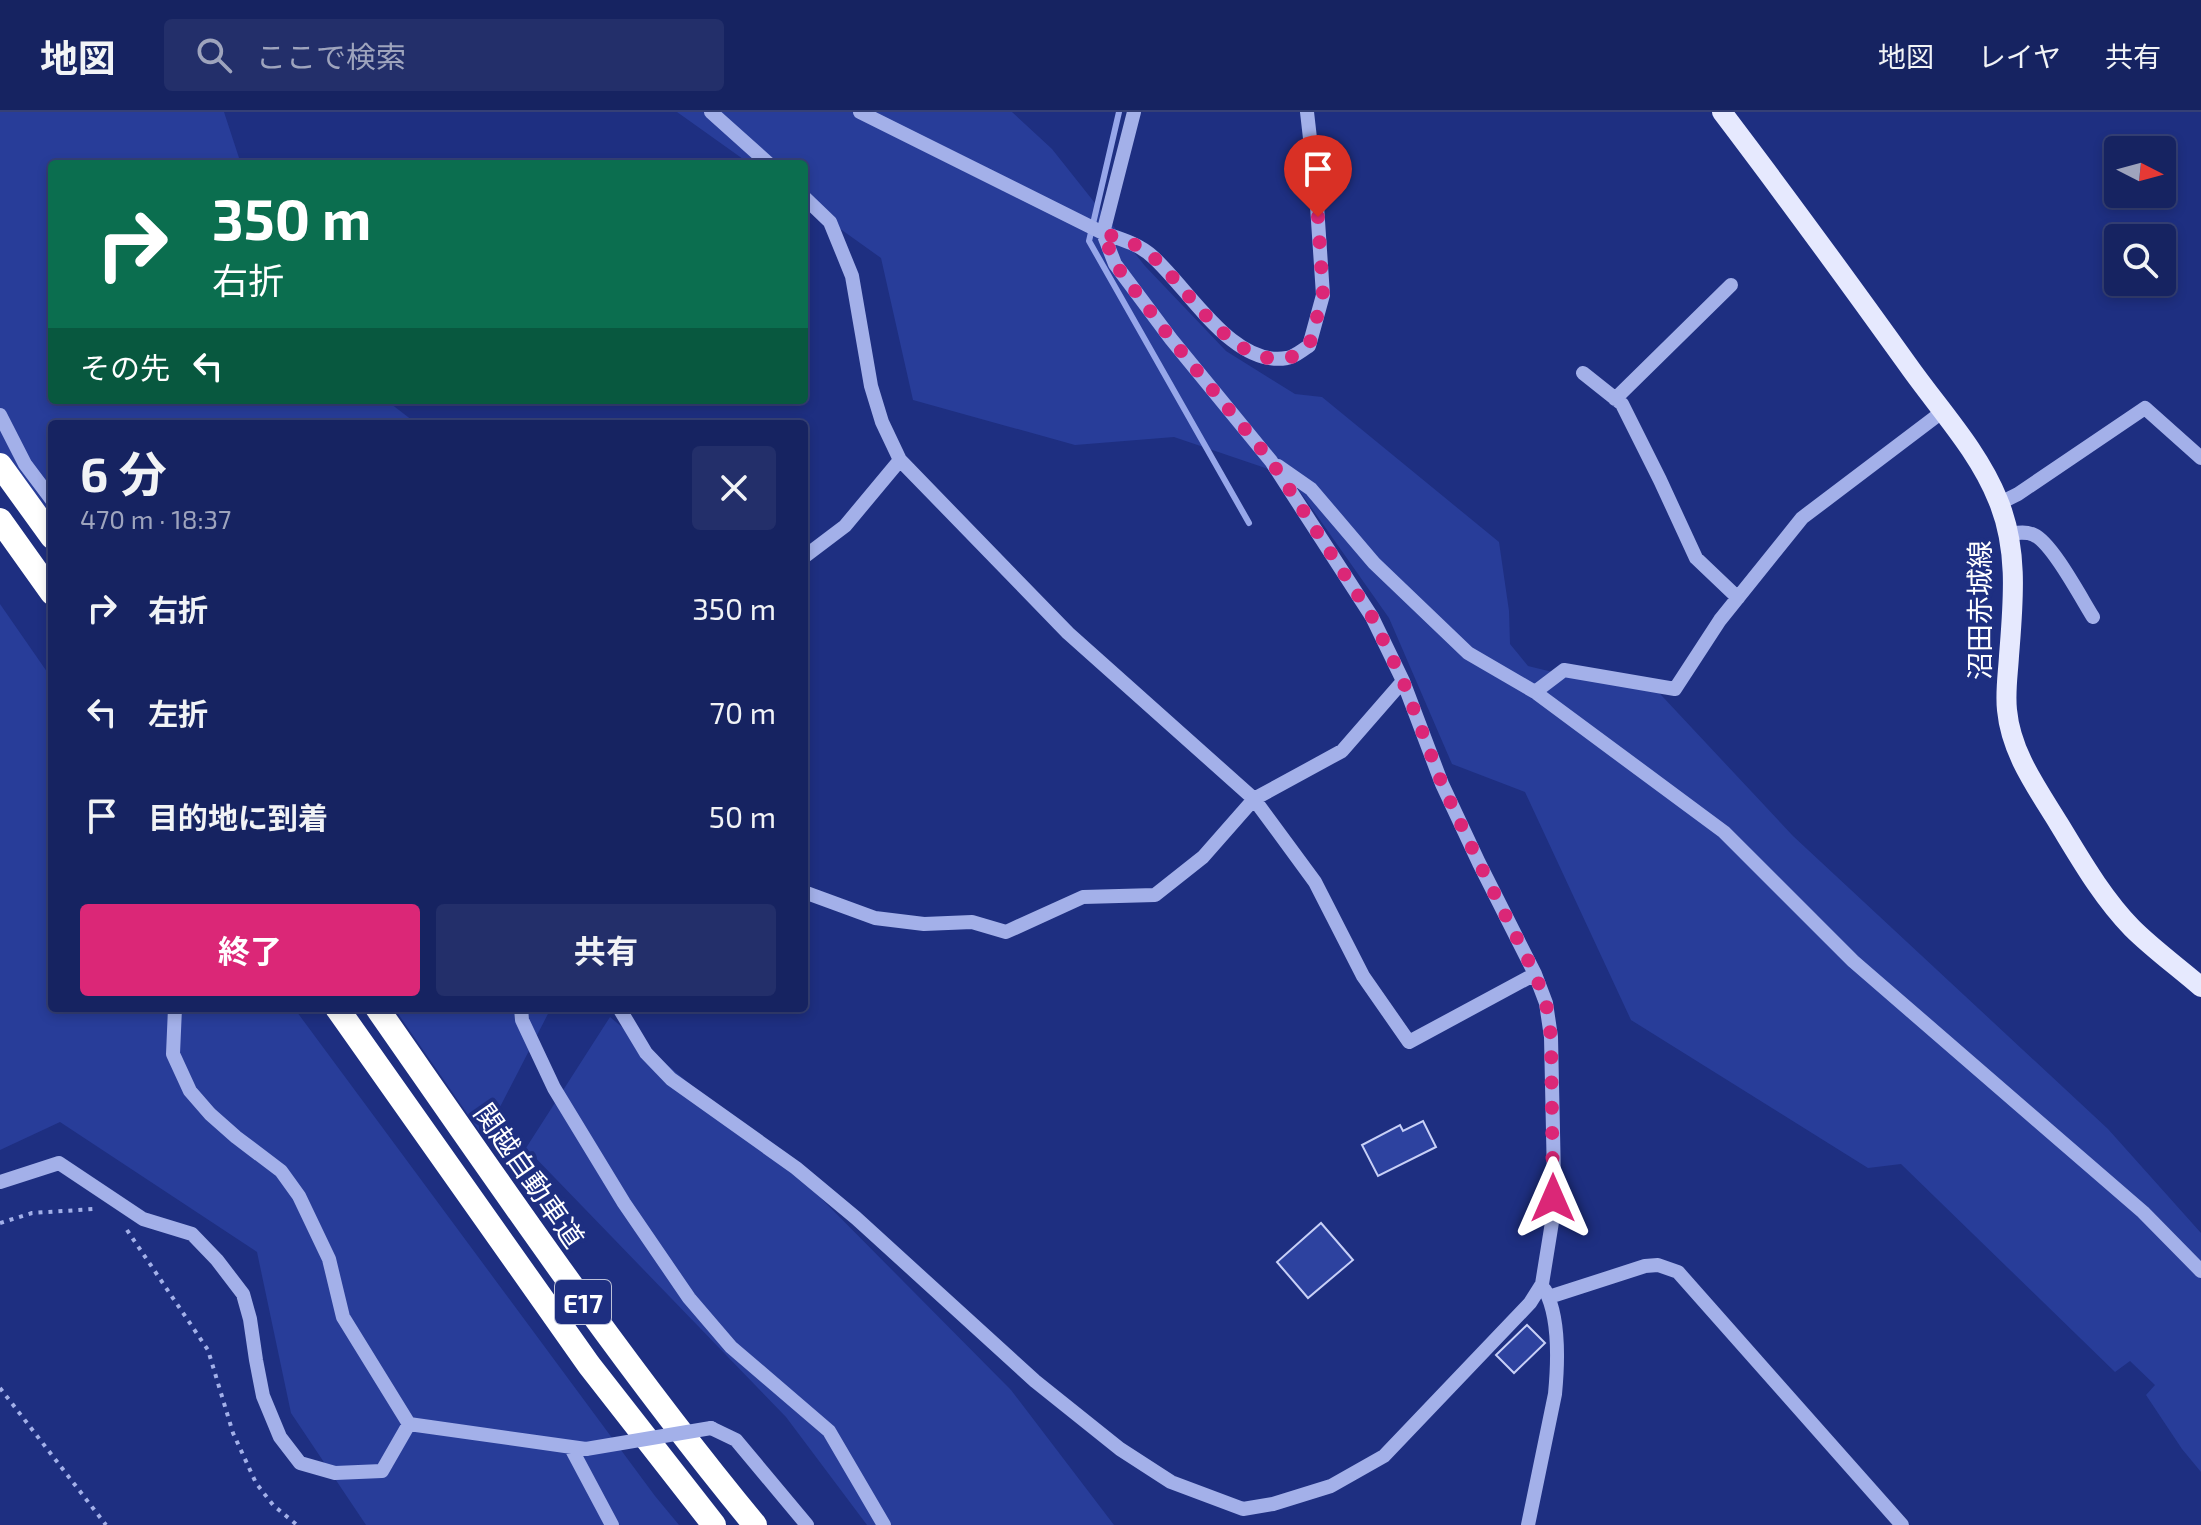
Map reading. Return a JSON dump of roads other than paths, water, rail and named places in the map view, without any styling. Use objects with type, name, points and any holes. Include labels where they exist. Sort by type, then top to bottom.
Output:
[{"type":"highway","points":[[0,465],[45,508]]},
{"type":"highway","points":[[0,520],[48,587]]},
{"type":"highway","name":"E17","points":[[340,1012],[589,1365],[714,1525]]},
{"type":"highway","name":"関越自動車道","points":[[380,1012],[619,1352],[755,1525]]},
{"type":"main road","name":"沼田赤城線","points":[[1722,112],[1970,448],[2000,503],[2008,534],[2013,574],[2007,709],[2017,751],[2111,904],[2133,929],[2201,987]]},
{"type":"street","points":[[711,112],[765,160]]},
{"type":"street","points":[[860,112],[1103,233],[1138,246],[1228,337],[1247,351],[1270,358],[1290,358],[1309,346],[1323,295],[1307,112]]},
{"type":"street","points":[[1134,112],[1103,233],[1115,264],[1171,339],[1271,461],[1372,617],[1403,681],[1442,784],[1535,974],[1546,1003],[1551,1037],[1554,1179],[1546,1290],[1556,1336],[1555,1394],[1528,1525]]},
{"type":"street","points":[[808,201],[830,222],[852,276],[871,386],[882,422],[900,460],[1068,633],[1254,799],[1315,882],[1363,976],[1409,1042],[1535,974]]},
{"type":"street","points":[[1615,399],[1731,285]]},
{"type":"street","points":[[1583,373],[1622,404],[1696,558],[1738,598]]},
{"type":"street","points":[[2000,503],[2145,408],[2201,458]]},
{"type":"street","points":[[1535,692],[1564,670],[1675,689],[1720,620],[1802,518],[1942,412]]},
{"type":"street","points":[[0,415],[45,508]]},
{"type":"street","points":[[808,554],[845,526],[900,460]]},
{"type":"street","points":[[1271,461],[1311,489],[1374,563],[1468,653],[1535,692],[1724,832],[1853,961],[2143,1212],[2201,1271]]},
{"type":"street","points":[[2008,534],[2031,534],[2043,543],[2093,617]]},
{"type":"street","points":[[808,894],[875,918],[924,924],[972,922],[1006,932],[1083,897],[1155,895],[1203,857],[1254,799],[1342,751],[1403,681]]},
{"type":"street","points":[[175,1012],[173,1054],[190,1091],[236,1137],[281,1171],[299,1196],[329,1259],[343,1317],[409,1424],[578,1449],[711,1428],[736,1440],[807,1525]]},
{"type":"street","points":[[521,1012],[522,1020],[554,1088],[624,1203],[689,1298],[731,1347],[829,1431],[884,1525]]},
{"type":"street","points":[[621,1012],[646,1053],[671,1079],[796,1168],[856,1218],[1035,1381],[1120,1449],[1171,1482],[1243,1509],[1317,1491],[1384,1456],[1546,1290],[1658,1265],[1678,1272],[1902,1525]]},
{"type":"street","points":[[0,1182],[59,1163],[143,1219],[192,1234],[243,1294],[263,1396],[280,1437],[300,1463],[335,1473],[382,1471],[409,1424]]},
{"type":"street","points":[[578,1449],[579,1468],[612,1525]]},
{"type":"waterway","points":[[1119,112],[1089,241],[1249,523]]}]
